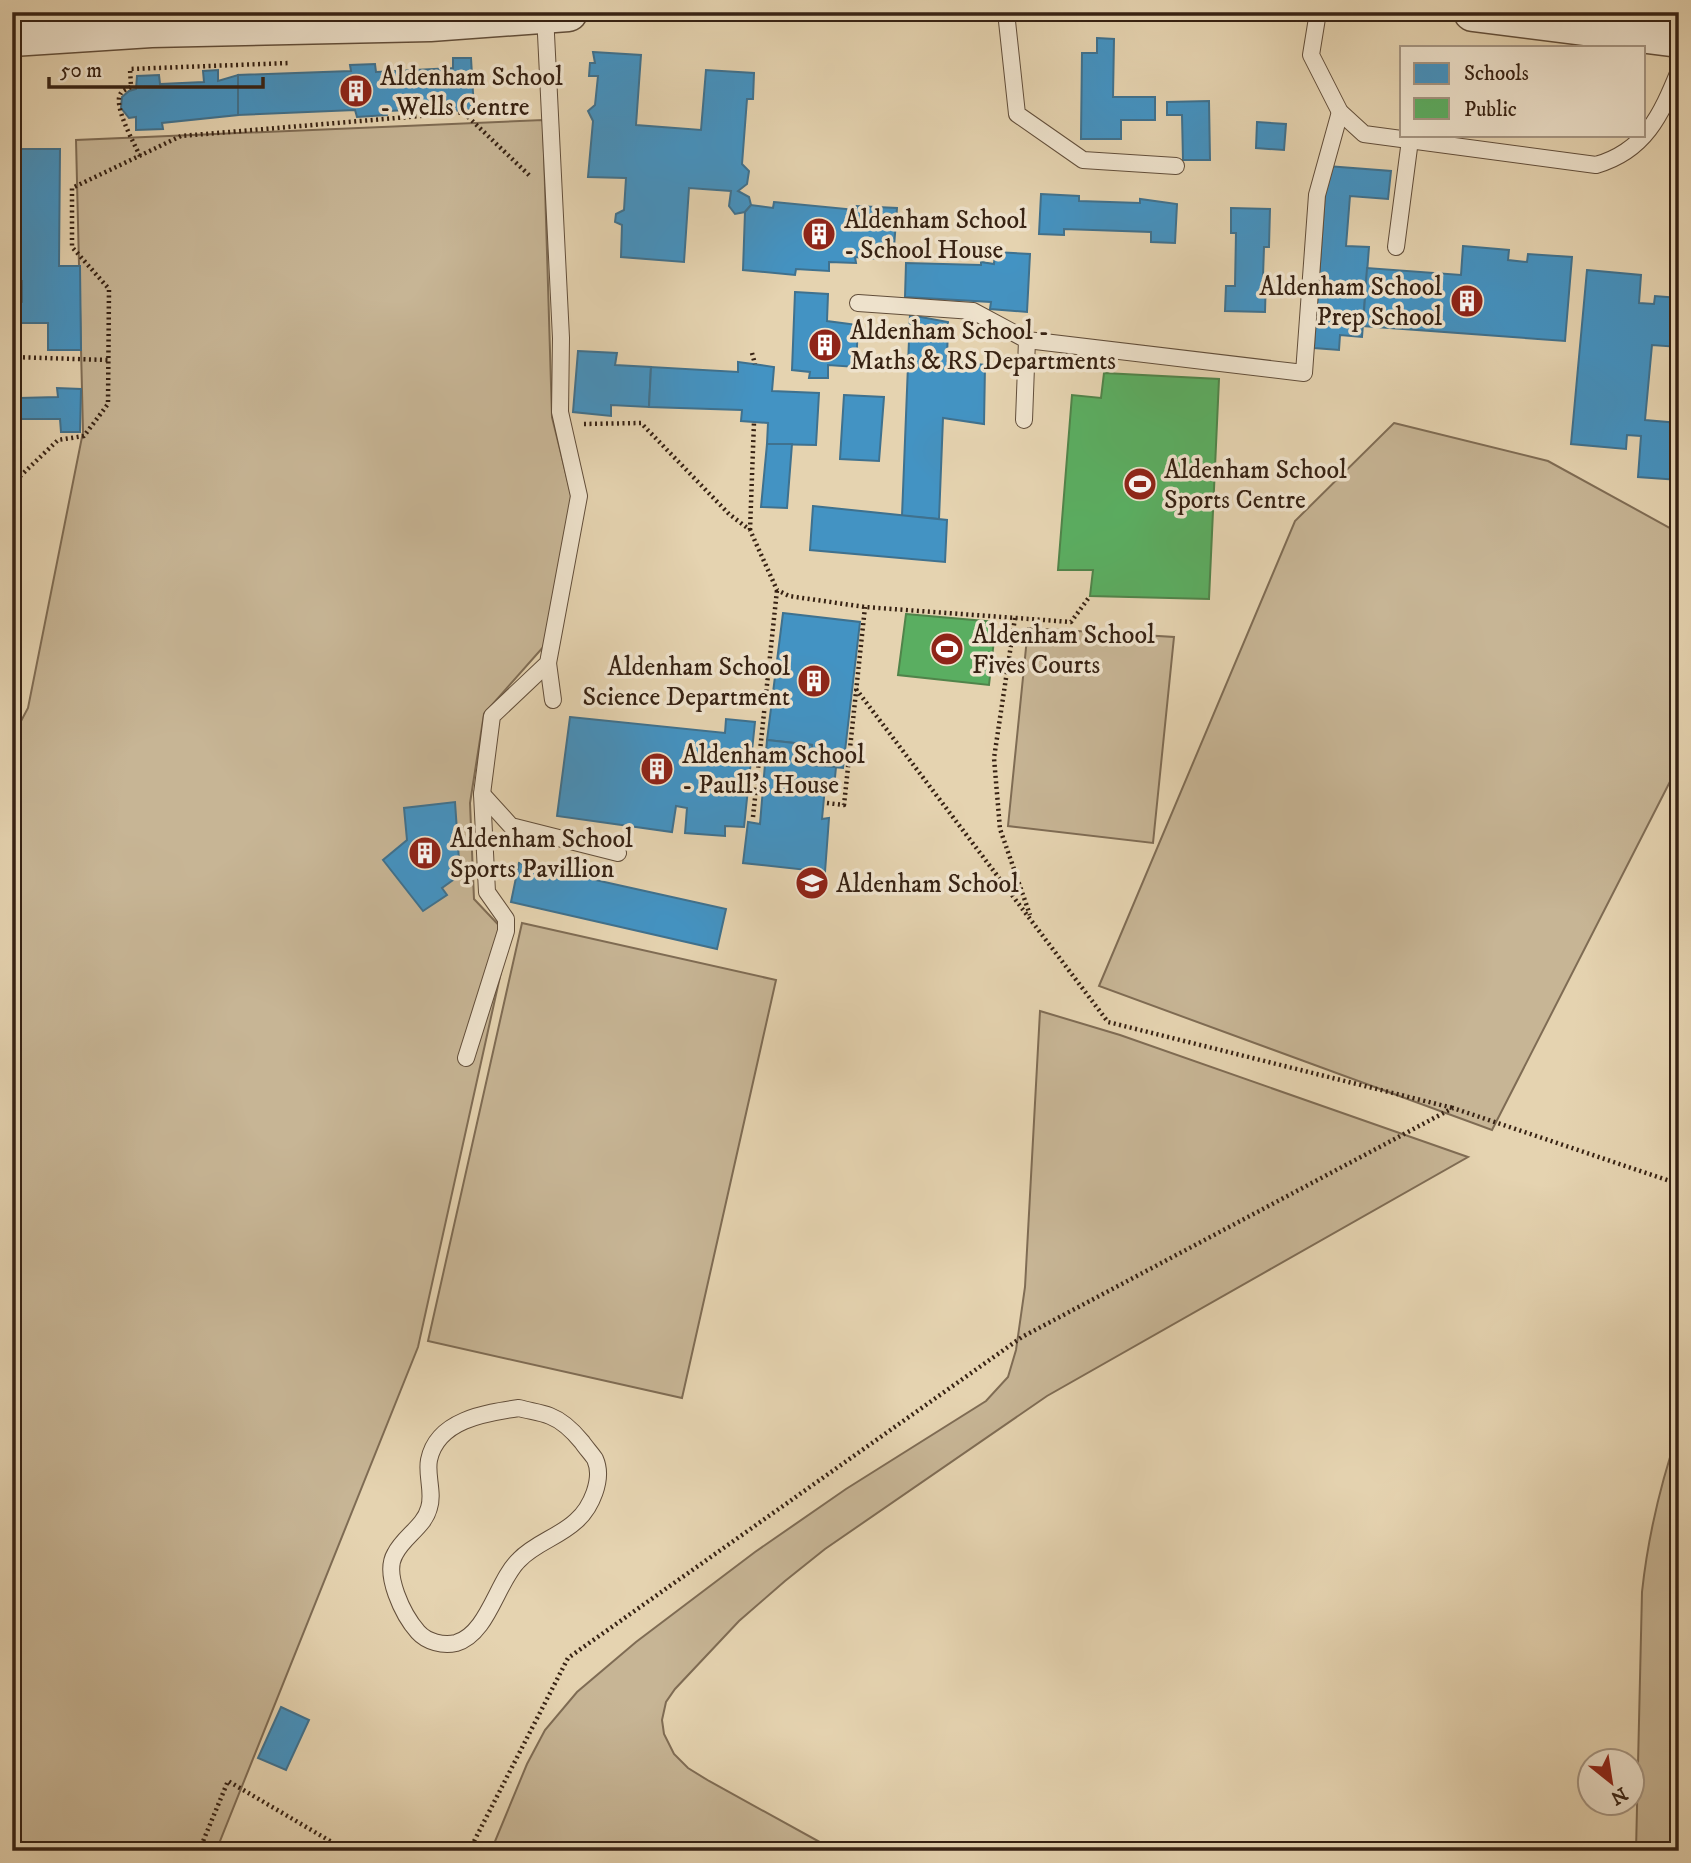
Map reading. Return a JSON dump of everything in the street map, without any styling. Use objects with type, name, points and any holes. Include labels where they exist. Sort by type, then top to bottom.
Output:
[{"type":"street","points":[[1473,12],[1679,38]]},
{"type":"street","points":[[12,37],[151,20],[556,13]]},
{"type":"lane","points":[[1006,12],[1017,114],[1083,160],[1176,166]]},
{"type":"lane","points":[[1318,12],[1311,55],[1340,112],[1364,134],[1596,165],[1612,160],[1635,146],[1643,136]]},
{"type":"lane","points":[[553,700],[548,663],[579,496],[560,412],[561,338],[550,106],[556,13]]},
{"type":"lane","points":[[1646,132],[1665,105],[1679,71]]},
{"type":"lane","points":[[858,303],[973,311],[1027,340],[1304,373],[1317,195],[1340,112]]},
{"type":"lane","points":[[1396,247],[1410,140]]},
{"type":"lane","points":[[1024,420],[1027,340]]},
{"type":"lane","points":[[467,1058],[506,931],[506,919],[486,892],[482,794],[492,716],[548,663]]},
{"type":"lane","points":[[482,794],[511,826],[618,853]]},
{"type":"lane","points":[[519,1408],[551,1416],[572,1430],[596,1461],[597,1489],[576,1522],[537,1545],[518,1560],[504,1579],[491,1606],[475,1631],[458,1643],[438,1644],[418,1633],[401,1605],[392,1583],[393,1556],[423,1523],[430,1506],[429,1461],[435,1443],[454,1425],[471,1417],[519,1408]]},
{"type":"path","points":[[140,156],[118,100],[122,92],[131,87],[130,69],[289,63]]},
{"type":"path","points":[[12,484],[58,440],[84,436],[108,404],[109,289],[72,247],[72,188],[181,136],[550,106]]},
{"type":"path","points":[[464,113],[555,200]]},
{"type":"path","points":[[752,352],[755,365]]},
{"type":"path","points":[[12,357],[108,360]]},
{"type":"path","points":[[753,817],[777,590],[750,530],[754,422]]},
{"type":"path","points":[[562,424],[641,423],[729,514],[750,530]]},
{"type":"path","points":[[777,590],[789,596],[865,607],[1071,622],[1090,596]]},
{"type":"path","points":[[827,803],[844,804],[865,607]]},
{"type":"path","points":[[1015,618],[994,758],[1000,830],[1032,922]]},
{"type":"path","points":[[856,689],[1108,1022],[1453,1108],[1679,1184]]},
{"type":"path","points":[[469,1851],[568,1658],[1022,1337],[1453,1108]]},
{"type":"path","points":[[199,1851],[228,1781],[347,1851]]},
{"type":"shaded area","points":[[543,120],[552,417],[572,498],[545,645],[484,714],[470,803],[474,899],[509,936],[418,1347],[216,1851],[12,1851],[12,738],[28,708],[83,432],[76,140]]},
{"type":"shaded area","points":[[1394,423],[1548,461],[1679,533],[1679,764],[1492,1130],[1099,986],[1295,521]]},
{"type":"shaded area","points":[[1028,628],[1174,637],[1153,843],[1008,826]]},
{"type":"shaded area","points":[[522,923],[776,980],[682,1398],[428,1341]]},
{"type":"shaded area","points":[[1040,1011],[1120,1035],[1468,1157],[1047,1396],[825,1549],[739,1621],[675,1689],[666,1702],[662,1720],[664,1734],[674,1754],[688,1768],[709,1781],[836,1851],[491,1851],[527,1764],[545,1730],[577,1692],[636,1642],[755,1552],[846,1489],[986,1401],[1008,1377],[1016,1350],[1025,1287]]},
{"type":"shaded area","points":[[1679,1429],[1679,1851],[1636,1851],[1637,1818],[1646,1818],[1646,1748],[1638,1748],[1642,1592],[1656,1509]]},
{"type":"building: Schools","points":[[1097,38],[1114,39],[1113,97],[1155,97],[1155,120],[1121,120],[1121,139],[1081,139],[1082,53],[1097,53]]},
{"type":"building: Schools","points":[[593,52],[641,55],[636,125],[701,130],[706,70],[754,73],[753,99],[747,99],[742,164],[749,171],[747,184],[738,191],[749,197],[751,205],[745,212],[735,214],[729,206],[731,191],[689,188],[684,262],[621,257],[622,225],[615,222],[616,214],[624,210],[626,178],[588,177],[593,121],[588,111],[595,105],[598,76],[589,76],[590,63],[595,63]]},
{"type":"building: Schools","name":"Aldenham School - Wells Centre","points":[[453,58],[471,58],[474,110],[446,111],[446,108],[388,111],[387,115],[357,117],[355,110],[238,115],[238,75],[351,71],[350,65],[375,64],[376,72],[453,68]]},
{"type":"building: Schools","points":[[218,70],[218,81],[238,75],[238,115],[162,123],[163,129],[136,130],[136,117],[129,118],[121,108],[122,97],[136,89],[137,76],[159,75],[160,84],[204,82],[203,71]]},
{"type":"building: Schools","points":[[1209,101],[1210,160],[1183,160],[1182,115],[1167,115],[1167,102]]},
{"type":"building: Schools","points":[[1257,122],[1286,124],[1284,150],[1256,148]]},
{"type":"building: Schools","points":[[12,149],[60,149],[59,266],[80,266],[81,350],[48,350],[48,323],[16,323],[15,303],[22,302],[22,281],[12,282]]},
{"type":"building: Schools","points":[[1327,166],[1391,171],[1388,199],[1350,196],[1346,246],[1369,247],[1362,337],[1340,335],[1339,350],[1314,348]]},
{"type":"building: Schools","points":[[1041,194],[1079,196],[1079,201],[1140,203],[1140,199],[1177,204],[1175,243],[1151,242],[1151,232],[1064,229],[1064,235],[1039,234]]},
{"type":"building: Schools","name":"Aldenham School - School House","points":[[774,202],[856,210],[856,206],[897,208],[893,260],[855,257],[856,263],[829,262],[829,271],[796,269],[795,275],[743,270],[745,212],[751,205],[773,208]]},
{"type":"building: Schools","points":[[1231,208],[1270,209],[1269,247],[1264,247],[1265,312],[1225,311],[1226,286],[1235,286],[1236,233],[1231,233]]},
{"type":"building: Schools","name":"Aldenham School Prep School","points":[[1463,246],[1509,250],[1508,260],[1527,262],[1528,254],[1572,257],[1565,341],[1363,326],[1367,268],[1461,275]]},
{"type":"building: Schools","points":[[995,252],[1030,254],[1027,312],[990,309],[991,302],[905,297],[906,263],[994,264]]},
{"type":"building: Schools","points":[[1587,270],[1641,275],[1639,303],[1654,304],[1655,296],[1679,298],[1679,347],[1652,345],[1645,420],[1679,423],[1679,480],[1638,477],[1641,436],[1627,435],[1626,449],[1571,444]]},
{"type":"building: Schools","name":"Aldenham School - Maths & RS Departments","points":[[795,292],[828,294],[827,321],[858,325],[856,367],[828,365],[828,378],[809,378],[810,372],[792,370]]},
{"type":"building: Schools","points":[[910,315],[948,322],[947,361],[985,365],[984,424],[943,418],[939,519],[902,516]]},
{"type":"building: Schools","points":[[578,351],[617,353],[615,365],[651,367],[649,407],[611,405],[611,416],[573,412]]},
{"type":"building: Schools","points":[[738,362],[774,367],[772,391],[819,393],[816,445],[767,444],[768,423],[741,421],[742,410],[649,407],[651,367],[738,372]]},
{"type":"building: Schools","points":[[12,377],[18,378],[19,398],[58,397],[57,388],[81,389],[80,432],[61,432],[60,419],[12,419]]},
{"type":"building: Schools","points":[[844,395],[884,397],[879,461],[840,459]]},
{"type":"building: Schools","points":[[767,444],[792,444],[787,508],[761,507]]},
{"type":"building: Schools","points":[[813,506],[947,520],[945,562],[810,550]]},
{"type":"building: Schools","name":"Aldenham School Science Department","points":[[783,613],[860,622],[843,768],[810,765],[812,745],[767,740]]},
{"type":"building: Schools","name":"Aldenham School - Paull's House","points":[[570,717],[725,733],[726,719],[755,722],[744,827],[725,826],[725,836],[685,833],[687,808],[676,806],[672,832],[557,816]]},
{"type":"building: Schools","points":[[767,740],[812,745],[810,765],[836,767],[834,788],[825,787],[822,819],[829,818],[825,872],[743,863],[748,822],[760,824]]},
{"type":"building: Schools","name":"Aldenham School Sports Pavillion","points":[[455,802],[460,875],[442,888],[447,895],[423,911],[383,860],[407,840],[404,808]]},
{"type":"building: Schools","points":[[519,863],[726,909],[717,949],[511,902]]},
{"type":"building: Schools","points":[[281,1707],[309,1720],[286,1770],[258,1758]]},
{"type":"building: Public","name":"Aldenham School Sports Centre","points":[[1104,373],[1219,379],[1209,599],[1090,596],[1093,570],[1058,570],[1072,395],[1101,398]]},
{"type":"building: Public","name":"Aldenham School Fives Courts","points":[[906,614],[996,622],[989,685],[898,675]]},
{"type":"place","name":"Aldenham School - Wells Centre","points":[[356,91]]},
{"type":"place","name":"Aldenham School - School House","points":[[819,234]]},
{"type":"place","name":"Aldenham School Prep School","points":[[1467,301]]},
{"type":"place","name":"Aldenham School - Maths & RS Departments","points":[[825,345]]},
{"type":"place","name":"Aldenham School Sports Centre","points":[[1140,484]]},
{"type":"place","name":"Aldenham School Fives Courts","points":[[947,649]]},
{"type":"place","name":"Aldenham School Science Department","points":[[814,681]]},
{"type":"place","name":"Aldenham School - Paull's House","points":[[657,769]]},
{"type":"place","name":"Aldenham School Sports Pavillion","points":[[425,853]]},
{"type":"place","name":"Aldenham School","points":[[812,883]]}]
